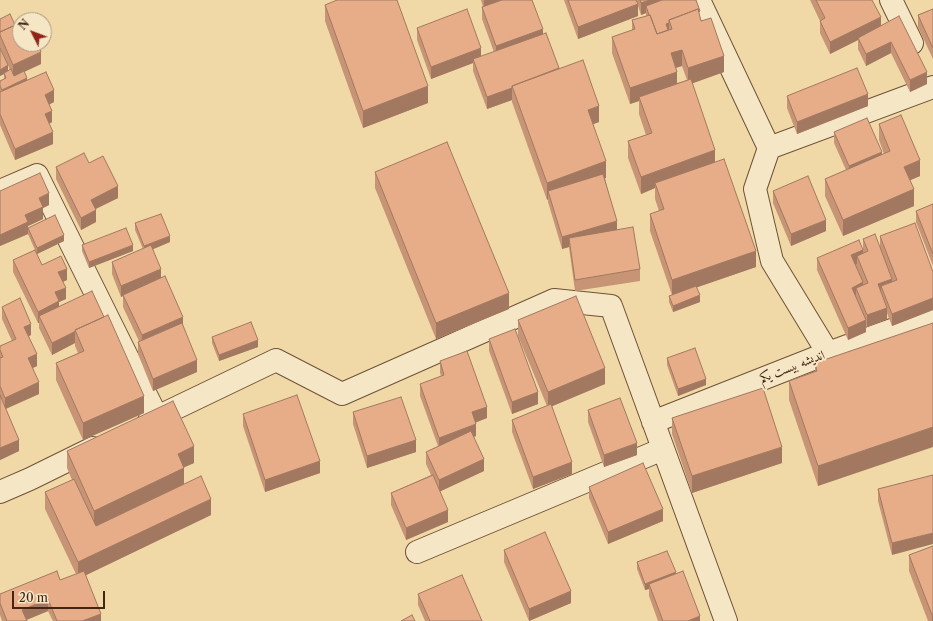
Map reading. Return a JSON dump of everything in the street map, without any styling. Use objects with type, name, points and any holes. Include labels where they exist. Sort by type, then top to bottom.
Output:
[{"type":"street","points":[[698,0],[769,148],[755,189],[772,261],[828,352]]},
{"type":"street","points":[[769,148],[933,87],[891,0]]},
{"type":"street","points":[[0,191],[37,175],[157,417]]},
{"type":"street","points":[[128,431],[276,360],[342,394],[554,300],[611,306],[726,621]]},
{"type":"street","name":"اندیشه بیست یکم","points":[[653,422],[828,352],[933,315]]},
{"type":"street","points":[[0,492],[107,441]]},
{"type":"street","points":[[417,552],[663,449]]},
{"type":"building","points":[[337,0],[397,0],[428,86],[363,111],[325,5]]},
{"type":"building","points":[[502,0],[532,0],[543,29],[496,46],[482,7]]},
{"type":"building","points":[[568,0],[636,0],[638,4],[578,27]]},
{"type":"building","points":[[640,0],[650,0],[641,3]]},
{"type":"building","points":[[662,0],[696,0],[700,11],[699,12],[698,9],[669,20],[669,23],[666,24],[668,30],[657,34],[646,6]]},
{"type":"building","points":[[816,0],[872,0],[881,17],[830,42],[820,21],[825,18]]},
{"type":"building","points":[[467,9],[481,48],[431,67],[417,28]]},
{"type":"building","points":[[698,9],[701,21],[711,18],[724,56],[688,68],[682,50],[671,53],[677,72],[630,88],[612,37],[635,29],[632,20],[650,15],[657,34],[672,29],[669,20]]},
{"type":"building","points":[[933,9],[933,48],[918,15]]},
{"type":"building","points":[[10,14],[12,18],[12,26],[0,32],[0,19]]},
{"type":"building","points":[[899,16],[927,72],[910,80],[891,42],[866,54],[858,38]]},
{"type":"building","points":[[12,27],[12,52],[41,52],[13,65],[0,32]]},
{"type":"building","points":[[546,33],[559,68],[487,97],[473,59]]},
{"type":"building","points":[[0,48],[8,65],[0,70]]},
{"type":"building","points":[[583,60],[599,106],[588,110],[606,161],[547,183],[512,86]]},
{"type":"building","points":[[857,68],[868,94],[797,122],[787,96]]},
{"type":"building","points":[[11,69],[14,76],[24,71],[27,78],[2,90],[0,81],[6,78],[4,73]]},
{"type":"building","points":[[46,72],[54,90],[45,95],[52,111],[45,114],[53,132],[15,149],[0,114],[0,92]]},
{"type":"building","points":[[691,79],[715,150],[641,177],[628,141],[652,133],[639,97]]},
{"type":"building","points":[[901,115],[920,160],[904,167],[914,189],[843,220],[825,179],[890,151],[879,124]]},
{"type":"building","points":[[867,118],[882,152],[849,166],[834,132]]},
{"type":"building","points":[[447,142],[509,293],[436,323],[375,172]]},
{"type":"building","points":[[84,153],[89,163],[103,156],[118,186],[91,200],[96,210],[81,218],[56,167]]},
{"type":"building","points":[[724,159],[756,251],[672,280],[650,214],[664,209],[655,183]]},
{"type":"building","points":[[40,173],[49,193],[39,198],[43,207],[25,215],[28,222],[0,235],[0,191]]},
{"type":"building","points":[[603,174],[617,221],[562,237],[548,191]]},
{"type":"building","points":[[808,176],[826,220],[791,234],[773,191]]},
{"type":"building","points":[[933,204],[933,254],[916,211]]},
{"type":"building","points":[[161,214],[170,236],[144,246],[135,223]]},
{"type":"building","points":[[55,215],[64,235],[37,248],[28,228]]},
{"type":"building","points":[[915,223],[933,272],[933,298],[892,314],[881,286],[897,280],[880,236]]},
{"type":"building","points":[[633,227],[640,269],[575,280],[569,238]]},
{"type":"building","points":[[126,228],[133,245],[89,262],[82,245]]},
{"type":"building","points":[[875,234],[892,279],[878,284],[887,308],[867,315],[856,288],[868,283],[857,256],[868,251],[863,239]]},
{"type":"building","points":[[859,240],[863,250],[851,255],[863,282],[852,288],[866,320],[848,328],[817,258]]},
{"type":"building","points":[[151,245],[161,269],[121,286],[112,262]]},
{"type":"building","points":[[35,250],[42,265],[61,256],[67,269],[58,272],[66,288],[55,292],[59,301],[38,312],[13,260]]},
{"type":"building","points":[[165,276],[183,317],[142,335],[123,295]]},
{"type":"building","points":[[696,286],[700,295],[673,306],[669,296]]},
{"type":"building","points":[[92,291],[104,317],[75,330],[76,331],[52,343],[39,316]]},
{"type":"building","points":[[576,296],[605,368],[548,392],[518,320]]},
{"type":"building","points":[[20,298],[31,324],[24,327],[37,354],[28,358],[39,382],[5,398],[0,386],[0,358],[3,357],[0,346],[16,339],[2,307]]},
{"type":"building","points":[[108,315],[144,396],[83,423],[56,363],[84,351],[75,330]]},
{"type":"building","points":[[251,322],[258,340],[219,355],[212,337]]},
{"type":"building","points":[[182,323],[197,360],[153,379],[138,342]]},
{"type":"building","points":[[933,323],[933,427],[818,466],[789,381],[817,371],[815,363]]},
{"type":"building","points":[[515,329],[538,392],[512,402],[489,339]]},
{"type":"building","points":[[695,348],[706,379],[678,389],[667,358]]},
{"type":"building","points":[[467,351],[487,407],[472,412],[476,424],[439,438],[420,384],[444,375],[440,361]]},
{"type":"building","points":[[763,388],[782,447],[692,476],[672,418]]},
{"type":"building","points":[[0,395],[19,440],[0,448]]},
{"type":"building","points":[[297,395],[320,461],[265,480],[243,414]]},
{"type":"building","points":[[401,397],[416,440],[367,456],[353,412]]},
{"type":"building","points":[[620,398],[637,443],[604,455],[588,410]]},
{"type":"building","points":[[173,401],[194,446],[178,454],[184,468],[94,511],[67,451]]},
{"type":"building","points":[[551,404],[572,462],[533,477],[512,420]]},
{"type":"building","points":[[471,431],[484,459],[439,480],[426,452]]},
{"type":"building","points":[[643,463],[663,509],[608,532],[589,487]]},
{"type":"building","points":[[433,475],[448,510],[406,528],[391,493]]},
{"type":"building","points":[[933,475],[933,533],[892,543],[878,489]]},
{"type":"building","points":[[201,476],[211,499],[78,562],[45,492],[74,479],[96,526]]},
{"type":"building","points":[[545,532],[571,591],[529,609],[504,550]]},
{"type":"building","points":[[933,546],[933,615],[932,615],[909,555]]},
{"type":"building","points":[[667,551],[676,572],[645,584],[637,562]]},
{"type":"building","points":[[57,571],[60,580],[84,571],[101,614],[82,621],[57,621],[48,599],[22,610],[27,621],[7,621],[0,603],[0,594]]},
{"type":"building","points":[[683,571],[700,616],[688,621],[663,621],[649,584]]},
{"type":"building","points":[[462,575],[482,621],[430,621],[418,594]]},
{"type":"building","points":[[412,615],[415,621],[401,621]]}]
